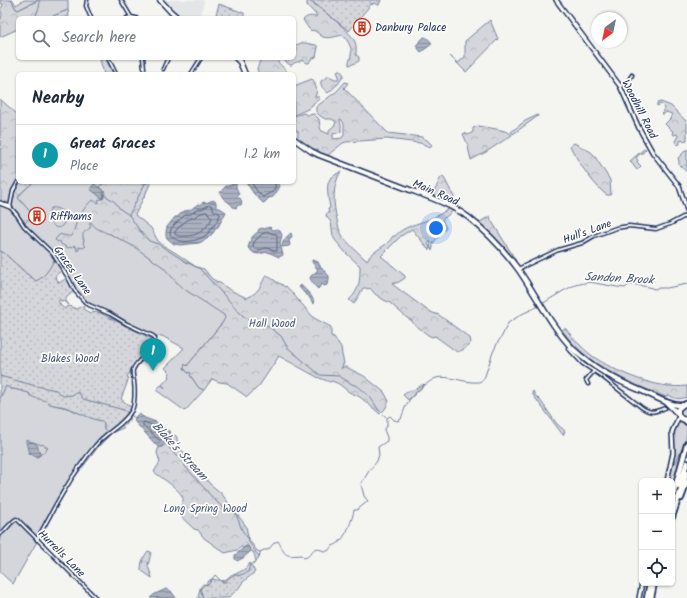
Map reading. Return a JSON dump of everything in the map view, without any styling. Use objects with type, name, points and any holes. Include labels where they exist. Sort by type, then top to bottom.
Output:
[{"type":"highway","points":[[675,488],[687,444]]},
{"type":"highway","points":[[675,497],[687,463]]},
{"type":"highway","points":[[673,514],[687,472]]},
{"type":"highway","points":[[675,514],[687,482]]},
{"type":"highway","points":[[647,598],[649,586]]},
{"type":"highway","points":[[651,598],[653,586]]},
{"type":"main road","points":[[160,0],[176,16]]},
{"type":"main road","points":[[238,60],[244,72]]},
{"type":"main road","name":"Main Road","points":[[296,140],[311,151],[440,201],[466,216],[480,227],[510,259],[560,333],[573,348],[590,363],[615,379],[664,401]]},
{"type":"main road","points":[[664,401],[678,406],[686,405]]},
{"type":"main road","points":[[664,401],[686,421]]},
{"type":"main road","points":[[679,415],[678,409],[686,405]]},
{"type":"street","points":[[87,0],[86,6],[90,16]]},
{"type":"street","points":[[121,0],[130,16]]},
{"type":"street","name":"Woodhill Road","points":[[556,0],[620,86],[653,153],[679,186],[687,210]]},
{"type":"street","points":[[109,60],[115,72]]},
{"type":"street","points":[[143,60],[144,68]]},
{"type":"street","points":[[163,69],[167,60]]},
{"type":"street","points":[[192,72],[200,60]]},
{"type":"street","points":[[620,86],[628,81],[632,75]]},
{"type":"street","points":[[0,203],[10,207],[13,191],[17,184]]},
{"type":"street","name":"Graces Lane","points":[[10,207],[24,226],[53,254],[75,291],[85,302],[155,338],[156,340],[133,371],[134,389],[132,410],[120,424],[101,439],[85,459],[63,491],[37,540]]},
{"type":"street","name":"Hull's Lane","points":[[518,269],[558,250],[616,228],[629,226],[653,229],[660,228],[687,215]]},
{"type":"street","points":[[568,348],[583,364],[646,410],[654,413],[665,408]]},
{"type":"street","points":[[588,384],[586,380],[594,371]]},
{"type":"street","points":[[611,384],[615,379]]},
{"type":"street","points":[[667,478],[673,453],[672,432],[679,415]]},
{"type":"street","points":[[675,424],[686,421]]},
{"type":"street","name":"Hurrells Lane","points":[[0,534],[16,519],[22,523],[37,540],[96,598]]},
{"type":"street","points":[[639,598],[641,586]]},
{"type":"shaded area","points":[[163,0],[203,0],[204,2],[198,16],[182,16]]},
{"type":"green space","points":[[0,0],[11,0],[18,10],[39,0],[40,5],[36,16],[16,16],[16,30],[0,37],[0,18],[1,19],[2,14],[0,9],[3,6]]},
{"type":"green space","points":[[11,0],[13,0],[16,5],[24,0],[38,0],[18,10]]},
{"type":"green space","points":[[39,0],[68,0],[68,10],[53,16],[36,16]]},
{"type":"green space","points":[[310,0],[381,0],[379,5],[374,3],[372,5],[372,3],[349,31]]},
{"type":"green space","points":[[309,1],[320,8],[351,36],[356,44],[356,55],[359,57],[359,61],[349,65],[351,50],[343,35],[325,38],[315,31],[310,30],[303,20],[311,16],[317,16],[307,5],[307,2]]},
{"type":"green space","points":[[219,4],[244,13],[244,16],[216,16]]},
{"type":"green space","points":[[68,10],[69,16],[53,16]]},
{"type":"green space","points":[[490,20],[498,39],[466,72],[450,56],[458,63],[465,57],[465,41]]},
{"type":"green space","points":[[301,43],[316,45],[318,47],[316,57],[311,59],[309,63],[303,60],[290,65],[284,60],[296,60],[296,45]]},
{"type":"green space","points":[[100,60],[106,60],[112,72],[103,72]]},
{"type":"green space","points":[[277,60],[286,72],[258,72],[257,69],[260,61]]},
{"type":"green space","points":[[338,70],[340,70],[344,75],[338,84],[328,93],[322,86],[321,81],[329,76],[338,79]]},
{"type":"green space","points":[[312,79],[317,91],[315,97],[320,98],[308,109],[296,114],[296,85]]},
{"type":"green space","points":[[345,82],[348,83],[344,88],[388,133],[422,137],[432,145],[430,147],[420,143],[387,139],[346,142],[326,156],[310,149],[297,138],[298,131],[297,132],[296,129],[296,115],[304,113],[307,115],[314,114],[319,119],[321,130],[329,134],[329,130],[335,125],[336,122],[332,119],[325,119],[319,115],[316,112],[316,107],[337,91]],"holes":[[[340,119],[344,124],[344,135],[342,138],[334,139],[333,134],[341,132]]]},
{"type":"green space","points":[[0,99],[16,113],[16,184],[31,184],[18,198],[33,215],[25,223],[13,208],[1,203]]},
{"type":"green space","points":[[661,102],[671,106],[687,122],[687,140],[684,141],[682,139],[680,144],[677,145],[675,141],[678,136],[677,134],[672,134],[673,131],[665,124],[670,119],[672,114],[666,112],[662,114],[664,109],[663,106],[661,104],[657,106],[657,103]]},
{"type":"green space","points":[[538,115],[513,134],[511,132],[525,121]]},
{"type":"green space","points":[[478,126],[501,130],[512,135],[471,160],[463,134],[465,133],[468,135],[473,132],[473,128]]},
{"type":"green space","points":[[574,143],[594,155],[610,180],[611,195],[604,193],[585,171],[570,146]]},
{"type":"green space","points":[[645,148],[646,149],[643,153],[636,158],[638,160],[637,162],[641,166],[637,170],[630,161]]},
{"type":"green space","points":[[687,149],[687,172],[679,165],[678,158]]},
{"type":"green space","points":[[341,171],[336,183],[334,195],[339,228],[347,241],[366,260],[387,243],[393,236],[403,230],[433,218],[450,208],[454,210],[442,220],[446,228],[434,242],[432,251],[430,246],[431,242],[428,244],[430,247],[429,250],[412,229],[401,236],[381,256],[405,276],[405,278],[399,282],[392,284],[427,310],[439,315],[470,338],[471,342],[468,346],[457,352],[435,336],[432,337],[428,335],[390,303],[375,294],[370,288],[363,288],[354,304],[349,300],[353,296],[359,284],[360,266],[335,240],[331,222],[326,216],[327,213],[329,213],[328,209],[330,208],[328,185],[330,179]]},
{"type":"green space","points":[[443,176],[454,197],[454,204],[433,196],[432,193]]},
{"type":"green space","points":[[31,184],[149,184],[144,198],[125,191],[110,234],[144,253],[165,269],[182,288],[214,307],[226,318],[187,366],[185,365],[184,368],[188,373],[190,372],[192,374],[190,375],[199,388],[204,390],[185,411],[156,390],[161,385],[166,388],[162,385],[169,377],[168,376],[170,373],[165,368],[184,348],[162,336],[155,336],[106,311],[94,307],[82,298],[67,272],[62,270],[54,260],[47,272],[36,281],[0,251],[0,200],[13,208],[33,215],[18,198]]},
{"type":"green space","name":"Hall Wood","points":[[150,184],[135,215],[151,228],[158,241],[164,246],[196,267],[204,269],[212,279],[230,290],[247,298],[257,291],[266,275],[285,287],[286,286],[314,318],[331,327],[331,336],[334,337],[341,347],[344,363],[341,369],[346,367],[364,376],[384,392],[389,401],[385,409],[380,414],[360,397],[349,392],[339,384],[317,377],[279,356],[259,386],[247,397],[227,383],[212,379],[204,390],[199,388],[190,375],[190,372],[188,373],[184,368],[185,364],[187,366],[223,322],[225,318],[224,315],[181,287],[163,267],[133,246],[110,233],[109,234],[99,230],[91,222],[89,224],[91,226],[90,228],[83,234],[83,244],[86,246],[83,248],[79,247],[79,250],[77,251],[74,245],[72,248],[68,248],[61,244],[60,241],[58,242],[55,240],[61,234],[72,236],[77,221],[76,217],[81,220],[83,211],[92,200],[99,203],[98,200],[103,199],[105,192],[99,187],[101,185]]},
{"type":"green space","points":[[51,208],[60,210],[67,217],[61,227],[56,228],[51,223],[48,214]]},
{"type":"green space","points":[[490,216],[516,263],[494,238],[478,223]]},
{"type":"green space","name":"Blakes Wood","points":[[0,251],[36,281],[45,275],[54,260],[62,270],[55,276],[59,283],[67,278],[75,290],[66,298],[69,305],[63,301],[62,302],[60,299],[60,305],[65,309],[67,306],[76,309],[84,306],[83,309],[90,313],[98,312],[152,339],[148,349],[132,368],[127,377],[129,378],[121,399],[131,407],[132,406],[130,421],[123,428],[109,434],[104,429],[104,423],[102,421],[90,418],[68,408],[50,404],[44,400],[33,397],[29,393],[11,389],[6,386],[0,398]]},
{"type":"green space","points":[[565,328],[591,355],[612,368],[650,382],[675,387],[687,386],[687,397],[677,399],[668,395],[666,397],[623,379],[584,354],[572,343],[562,330]]},
{"type":"green space","points":[[425,384],[408,400],[403,395],[420,386]]},
{"type":"green space","points":[[6,386],[11,389],[29,393],[30,396],[44,400],[50,404],[71,409],[100,421],[101,420],[104,423],[104,429],[111,434],[99,446],[71,482],[13,584],[0,572],[0,398]]},
{"type":"green space","points":[[533,391],[557,424],[565,431],[563,435],[533,395]]},
{"type":"green space","points":[[685,406],[687,407],[687,418],[680,414],[681,409]]},
{"type":"green space","points":[[683,422],[687,425],[684,447],[676,462],[671,465],[675,448],[673,432],[677,424]]},
{"type":"green space","name":"Long Spring Wood","points":[[175,435],[180,448],[210,484],[221,493],[246,526],[249,542],[260,556],[256,561],[253,552],[241,547],[237,550],[225,553],[204,538],[198,530],[194,529],[176,512],[183,501],[181,494],[167,481],[154,472],[160,462],[157,453],[158,449],[165,445]]},
{"type":"green space","points":[[26,440],[41,445],[42,444],[48,448],[36,457],[29,453]]},
{"type":"green space","points":[[682,449],[675,481],[675,478],[670,478],[673,465]]},
{"type":"green space","points":[[148,551],[151,552],[148,566],[152,578],[141,570],[141,565]]},
{"type":"green space","points":[[250,563],[255,572],[228,598],[198,598],[200,589],[211,579],[223,581],[245,569]]},
{"type":"water","points":[[424,37],[429,39],[432,44],[421,52],[416,46]]},
{"type":"water","points":[[94,184],[104,192],[103,199],[90,189]]},
{"type":"water","points":[[236,184],[239,194],[236,198],[240,198],[242,202],[241,205],[238,205],[236,208],[223,198],[220,193],[226,186]]},
{"type":"water","points":[[247,184],[279,184],[280,186],[273,197],[269,198],[263,203],[254,194]]},
{"type":"water","points":[[213,200],[216,202],[216,208],[220,208],[226,212],[218,227],[207,239],[199,243],[180,245],[174,244],[166,237],[167,227],[175,217],[184,211],[190,210],[198,204],[201,205],[203,202],[206,203]]},
{"type":"water","points":[[270,227],[273,230],[277,229],[280,231],[282,235],[280,243],[283,255],[279,257],[268,252],[258,254],[254,253],[248,248],[251,239],[259,229]]},
{"type":"water","points":[[291,233],[292,236],[289,241],[290,245],[282,247],[286,237]]},
{"type":"water","points":[[312,260],[318,262],[329,276],[327,285],[324,286],[322,284],[318,289],[310,278],[318,270]]},
{"type":"water","points":[[301,285],[311,296],[314,304],[308,295],[306,295],[299,287]]},
{"type":"water","points":[[139,414],[156,422],[170,432],[166,442],[161,447],[158,447],[134,421],[136,416]]},
{"type":"water","points":[[29,442],[37,445],[40,455],[36,456],[30,453],[27,445]]},
{"type":"water","points":[[248,546],[251,551],[237,561],[235,559],[235,555]]},
{"type":"water","points":[[166,589],[171,591],[176,598],[150,598],[155,594]]},
{"type":"waterway","points":[[145,184],[129,215],[149,241],[158,244],[186,262],[199,268],[243,316],[252,321],[262,323],[281,336],[287,347],[320,375],[339,376],[359,387],[370,397],[378,409],[386,417]]},
{"type":"waterway","points":[[103,194],[115,202],[120,209],[129,215]]},
{"type":"waterway","name":"Sandon Brook","points":[[542,304],[575,285],[589,282],[625,288],[629,285],[637,285],[654,289],[687,284]]},
{"type":"waterway","name":"Sandon Brook","points":[[203,598],[200,588],[203,584],[208,585],[215,575],[222,582],[226,582],[232,574],[238,576],[248,572],[250,565],[256,562],[260,552],[268,550],[278,541],[285,554],[301,555],[304,558],[316,548],[328,551],[332,546],[340,541],[347,531],[354,510],[357,510],[368,501],[364,496],[361,484],[377,461],[379,455],[378,447],[387,441],[384,430],[387,426],[387,418],[390,416],[394,420],[398,421],[401,419],[410,399],[433,379],[446,377],[472,382],[482,381],[493,352],[508,323],[539,306]]},
{"type":"waterway","name":"Blake's Stream","points":[[0,376],[56,390],[63,396],[72,395],[78,392],[83,399],[124,410],[135,418]]},
{"type":"waterway","name":"Blake's Stream","points":[[165,443],[211,496],[221,506],[236,514],[242,530],[257,551],[260,552]]},
{"type":"place","name":"Danbury Palace","points":[[362,27]]},
{"type":"place","name":"Riffhams","points":[[37,216]]},
{"type":"place","name":"Great Graces","points":[[153,371]]}]
